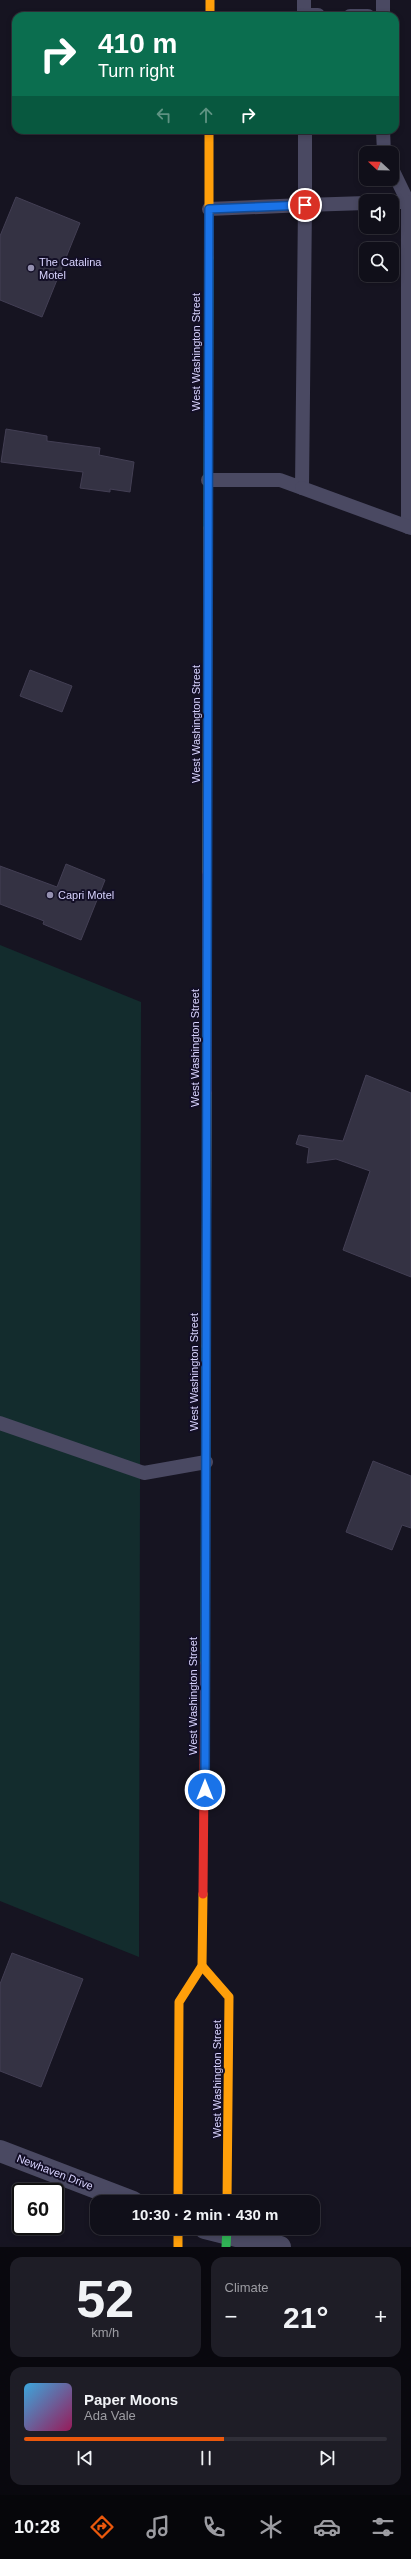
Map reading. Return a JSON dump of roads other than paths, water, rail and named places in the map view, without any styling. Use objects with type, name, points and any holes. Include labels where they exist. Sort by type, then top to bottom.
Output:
[{"type":"main road","points":[[210,0],[210,12]]},
{"type":"main road","name":"West Washington Street","points":[[209,134],[206,1462],[202,1966],[229,1998],[227,2195]]},
{"type":"main road","points":[[178,2195],[179,2002],[202,1966]]},
{"type":"main road","points":[[178,2235],[178,2247]]},
{"type":"street","name":"Newhaven Drive","points":[[0,2151],[115,2195]]},
{"type":"street","points":[[227,2237],[280,2247]]},
{"type":"lane","points":[[304,0],[308,12]]},
{"type":"lane","points":[[383,0],[383,12]]},
{"type":"lane","points":[[302,488],[305,134]]},
{"type":"lane","points":[[383,134],[384,146]]},
{"type":"lane","points":[[208,480],[280,480],[410,528],[409,201],[399,182]]},
{"type":"lane","points":[[399,202],[409,201]]},
{"type":"lane","points":[[209,209],[359,203]]},
{"type":"lane","points":[[0,1423],[144,1473],[206,1462]]},
{"type":"place","name":"The Catalina Motel","points":[[31,268]]},
{"type":"place","name":"Capri Motel","points":[[50,895]]}]
